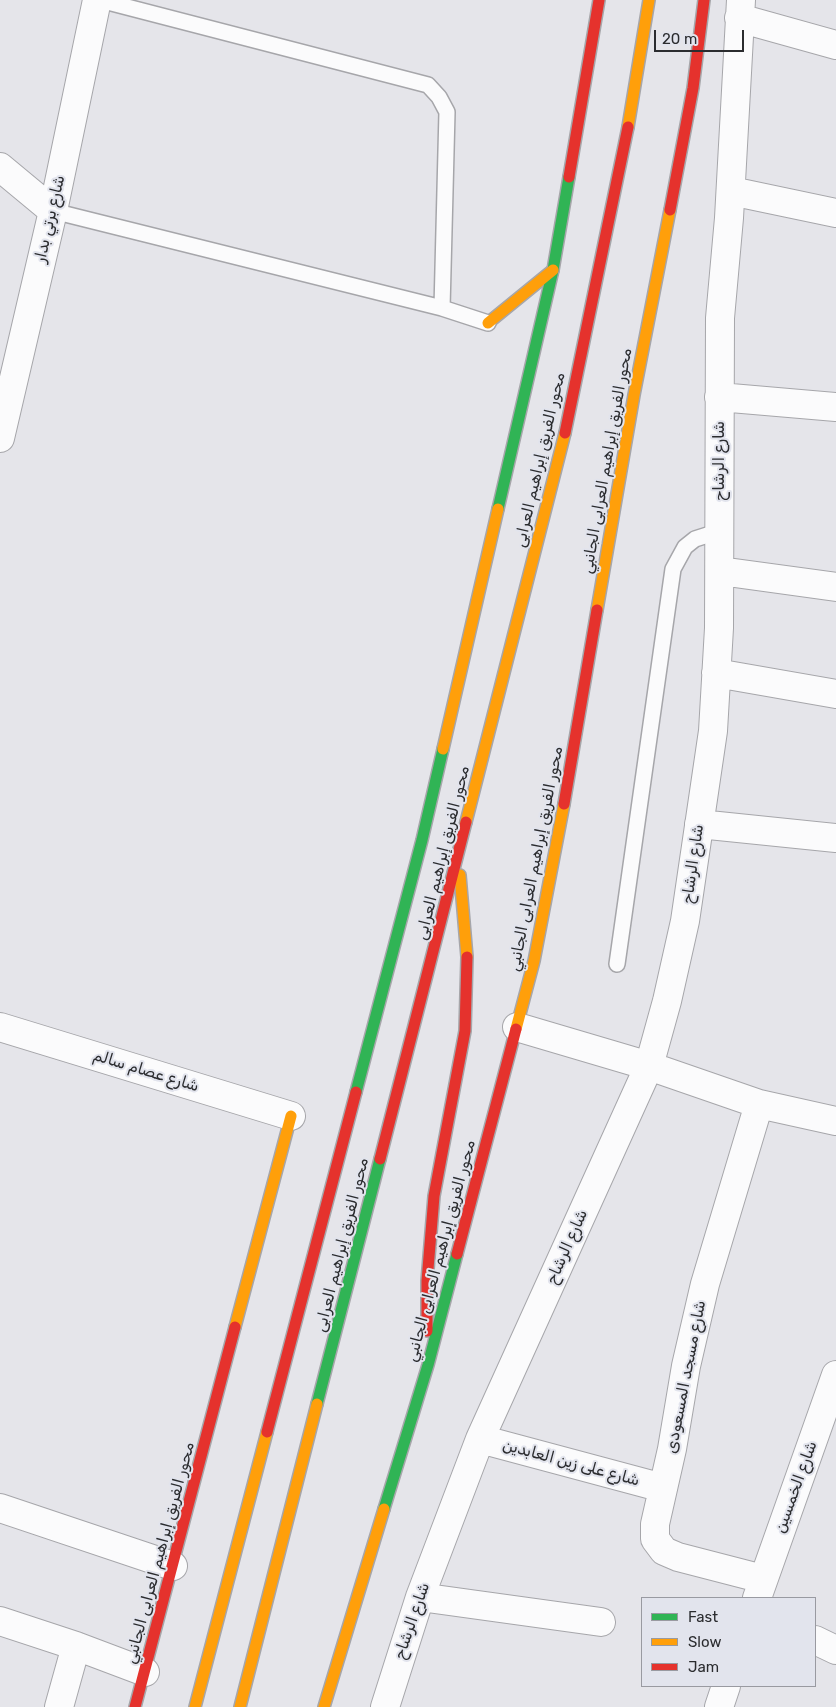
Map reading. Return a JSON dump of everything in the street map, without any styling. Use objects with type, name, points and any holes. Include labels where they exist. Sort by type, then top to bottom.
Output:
[{"type":"main road","name":"محور الفريق إبراهيم العرابى","points":[[195,1707],[422,840],[553,270],[599,0]]},
{"type":"main road","name":"محور الفريق إبراهيم العرابى","points":[[240,1707],[458,859],[564,437],[626,140],[649,0]]},
{"type":"main road","name":"محور الفريق إبراهيم العرابى الجانبي","points":[[324,1707],[428,1365],[534,960],[560,826],[634,395],[693,88],[704,0]]},
{"type":"main road","points":[[488,323],[553,270]]},
{"type":"main road","points":[[428,1365],[427,1281],[432,1213],[466,1014],[467,945],[458,859]]},
{"type":"main road","name":"محور الفريق إبراهيم العرابى الجانبي","points":[[135,1707],[291,1116]]},
{"type":"street","name":"شارع برتي بدار","points":[[0,438],[98,0]]},
{"type":"street","points":[[740,9],[836,45]]},
{"type":"street","name":"شارع الرشاح","points":[[386,1707],[394,1674],[420,1597],[480,1439],[649,1066],[668,1001],[685,921],[712,731],[720,628],[720,318],[731,191],[740,9]]},
{"type":"street","points":[[0,167],[52,211]]},
{"type":"street","points":[[731,191],[836,213]]},
{"type":"street","points":[[719,398],[836,407]]},
{"type":"street","points":[[720,570],[836,587]]},
{"type":"street","points":[[716,673],[836,694]]},
{"type":"street","points":[[699,824],[836,838]]},
{"type":"street","name":"شارع عصام سالم","points":[[0,1027],[291,1116]]},
{"type":"street","points":[[517,1027],[649,1066],[759,1104],[836,1121]]},
{"type":"street","name":"شارع مسجد المسعودى","points":[[759,1104],[705,1284],[686,1366],[655,1524],[655,1539],[664,1551],[760,1589]]},
{"type":"street","name":"شارع الخمسين","points":[[760,1589],[836,1375]]},
{"type":"street","name":"شارع على زين العابدين","points":[[480,1439],[663,1488]]},
{"type":"street","points":[[0,1508],[173,1566]]},
{"type":"street","points":[[420,1597],[601,1622]]},
{"type":"street","points":[[0,1621],[76,1646],[145,1672]]},
{"type":"street","points":[[816,1640],[836,1650]]},
{"type":"street","points":[[59,1707],[76,1646]]},
{"type":"street","points":[[718,1707],[726,1687]]},
{"type":"lane","points":[[98,0],[428,85],[440,97],[448,112],[442,308]]},
{"type":"lane","points":[[52,211],[442,308],[488,323]]},
{"type":"lane","points":[[617,964],[672,569],[685,547],[695,539],[720,530]]},
{"type":"traffic: fast","points":[[498,509],[553,270],[569,177]]},
{"type":"traffic: fast","points":[[356,1092],[422,840],[443,749]]},
{"type":"traffic: fast","points":[[317,1404],[380,1159]]},
{"type":"traffic: fast","points":[[384,1509],[428,1365],[457,1254]]},
{"type":"traffic: slow","points":[[628,127],[649,0]]},
{"type":"traffic: slow","points":[[597,610],[634,395],[670,210]]},
{"type":"traffic: slow","points":[[488,323],[553,270]]},
{"type":"traffic: slow","points":[[466,822],[565,433]]},
{"type":"traffic: slow","points":[[443,749],[498,509]]},
{"type":"traffic: slow","points":[[516,1029],[534,961],[564,804]]},
{"type":"traffic: slow","points":[[460,875],[467,957]]},
{"type":"traffic: slow","points":[[235,1327],[291,1116]]},
{"type":"traffic: slow","points":[[240,1707],[317,1404]]},
{"type":"traffic: slow","points":[[195,1707],[267,1432]]},
{"type":"traffic: slow","points":[[324,1707],[384,1509]]},
{"type":"traffic: jam","points":[[569,177],[599,0]]},
{"type":"traffic: jam","points":[[670,210],[693,88],[704,0]]},
{"type":"traffic: jam","points":[[565,433],[628,127]]},
{"type":"traffic: jam","points":[[564,804],[597,610]]},
{"type":"traffic: jam","points":[[380,1159],[466,822]]},
{"type":"traffic: jam","points":[[427,1331],[427,1281],[434,1196],[465,1031],[467,957]]},
{"type":"traffic: jam","points":[[457,1254],[516,1029]]},
{"type":"traffic: jam","points":[[267,1432],[356,1092]]},
{"type":"traffic: jam","points":[[135,1707],[235,1327]]}]
